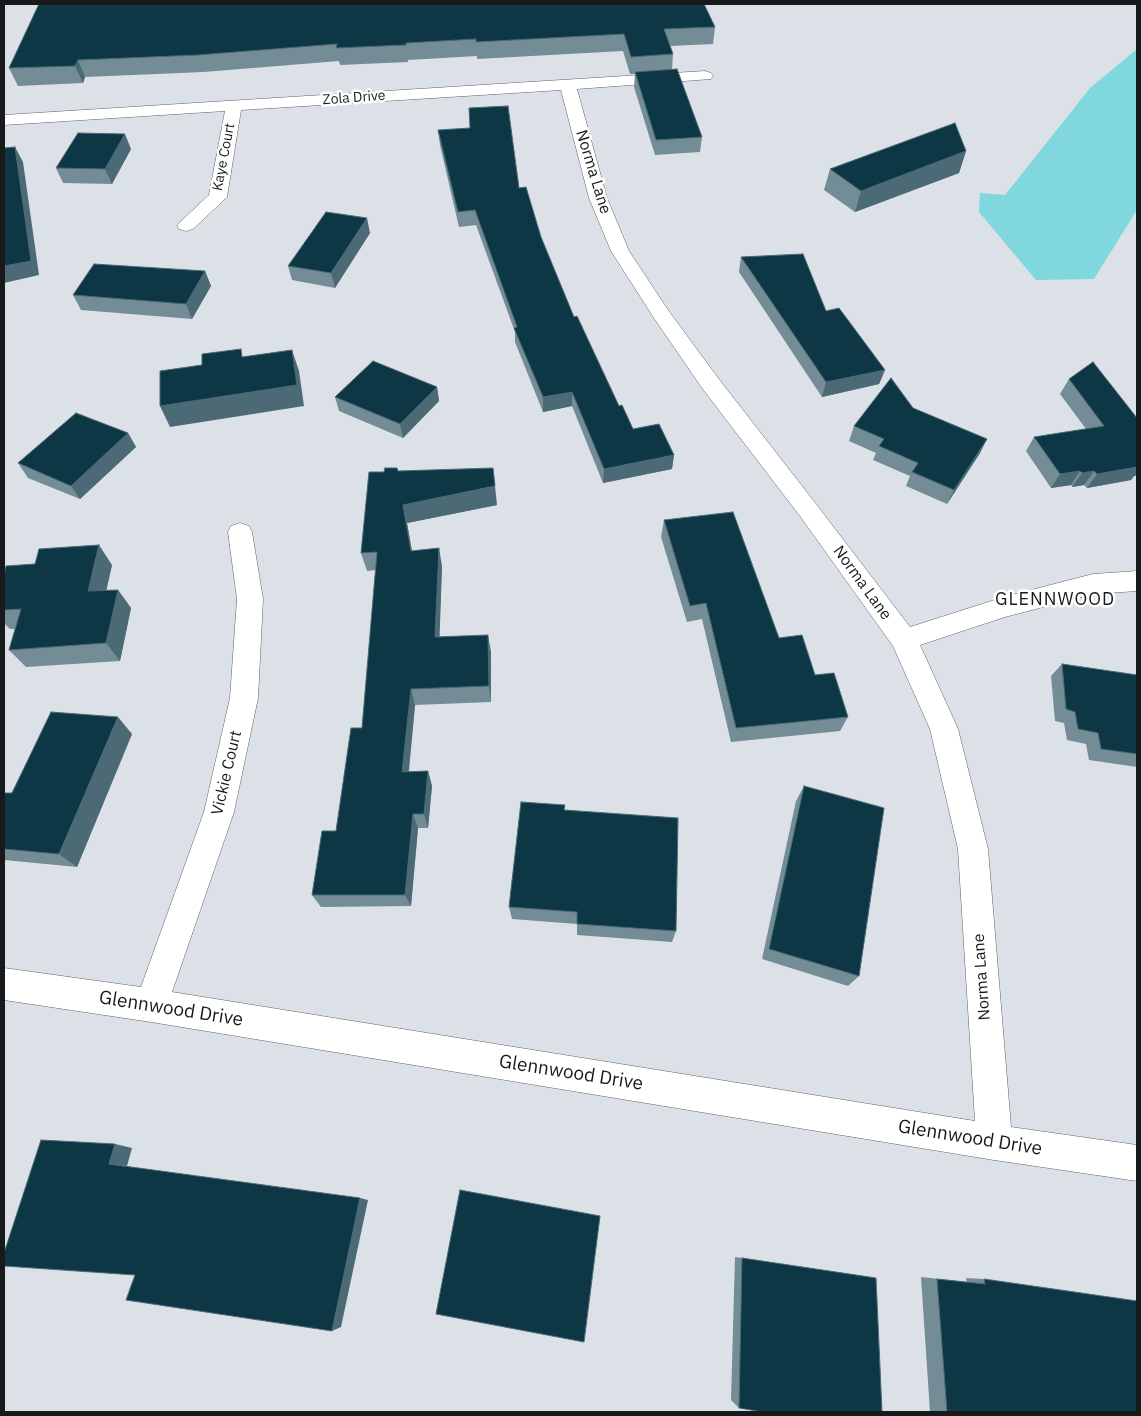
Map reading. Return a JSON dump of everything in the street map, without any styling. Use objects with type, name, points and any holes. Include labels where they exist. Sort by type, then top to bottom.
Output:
[{"type":"street","name":"Zola Drive","points":[[4,120],[705,76]]},
{"type":"street","name":"Norma Lane","points":[[568,85],[598,198],[620,251],[661,314],[710,383],[808,510],[904,640],[944,729],[973,850],[994,1142]]},
{"type":"street","name":"Kaye Court","points":[[186,225],[218,197],[234,105]]},
{"type":"street","name":"Vickie Court","points":[[151,1005],[219,812],[244,698],[250,599],[240,532]]},
{"type":"street","points":[[904,640],[1004,607],[1093,584],[1137,581]]},
{"type":"street","name":"Glennwood Drive","points":[[4,984],[151,1005],[994,1142],[1137,1163]]},
{"type":"water","points":[[1137,49],[1137,210],[1094,279],[1036,280],[979,212],[980,193],[1005,195],[1090,88]]},
{"type":"building","points":[[39,4],[704,4],[715,27],[664,29],[673,54],[631,57],[624,34],[476,42],[476,39],[336,48],[337,44],[198,55],[78,60],[75,66],[9,68]]},
{"type":"building","points":[[677,69],[702,137],[656,140],[635,72]]},
{"type":"building","points":[[508,106],[519,188],[526,187],[541,237],[574,317],[577,316],[619,406],[622,405],[633,429],[659,424],[674,455],[604,469],[572,392],[543,397],[514,328],[517,327],[475,210],[458,212],[438,130],[470,128],[469,108]]},
{"type":"building","points":[[955,123],[966,151],[861,191],[830,169]]},
{"type":"building","points":[[78,133],[125,134],[105,169],[56,168]]},
{"type":"building","points":[[15,147],[31,261],[4,266],[4,148]]},
{"type":"building","points":[[326,212],[367,218],[331,273],[288,266]]},
{"type":"building","points":[[803,254],[826,311],[839,308],[885,370],[826,382],[741,257]]},
{"type":"building","points":[[94,264],[205,271],[186,304],[73,295]]},
{"type":"building","points":[[241,349],[242,357],[292,350],[297,385],[160,406],[160,371],[202,365],[202,354]]},
{"type":"building","points":[[373,361],[437,387],[400,424],[335,397]]},
{"type":"building","points":[[1093,362],[1137,418],[1137,467],[1097,474],[1094,471],[1082,473],[1080,471],[1060,474],[1034,437],[1104,426],[1069,379]]},
{"type":"building","points":[[891,378],[913,408],[987,439],[954,490],[912,472],[918,463],[879,446],[884,439],[854,426]]},
{"type":"building","points":[[76,413],[128,433],[71,486],[18,463]]},
{"type":"building","points":[[385,468],[397,468],[398,471],[493,468],[495,486],[403,505],[411,551],[439,548],[435,637],[488,635],[489,686],[411,689],[402,772],[428,771],[424,814],[413,814],[405,895],[312,895],[322,831],[336,831],[351,728],[362,728],[377,552],[361,553],[369,472],[384,472]]},
{"type":"building","points":[[733,512],[779,638],[802,635],[815,675],[834,673],[848,717],[736,728],[706,603],[690,606],[664,520]]},
{"type":"building","points":[[99,545],[88,591],[118,590],[106,643],[9,650],[21,609],[4,610],[4,575],[6,566],[35,564],[39,549]]},
{"type":"building","points":[[1062,664],[1137,675],[1137,754],[1101,749],[1098,733],[1078,729],[1075,712],[1066,709]]},
{"type":"building","points":[[51,712],[118,717],[59,854],[4,849],[4,793],[12,793]]},
{"type":"building","points":[[804,786],[884,808],[859,976],[769,949]]},
{"type":"building","points":[[521,802],[565,805],[564,810],[678,818],[676,931],[577,924],[577,912],[509,907]]},
{"type":"building","points":[[41,1140],[115,1144],[109,1164],[360,1198],[332,1331],[126,1300],[135,1275],[4,1266],[4,1253]]},
{"type":"building","points":[[460,1190],[600,1216],[584,1342],[436,1314]]},
{"type":"building","points":[[742,1258],[876,1278],[882,1412],[763,1412],[739,1408]]},
{"type":"building","points":[[937,1279],[985,1284],[984,1279],[1137,1301],[1137,1412],[947,1412]]},
{"type":"district","name":"GLENNWOOD","points":[[1055,600]]}]
